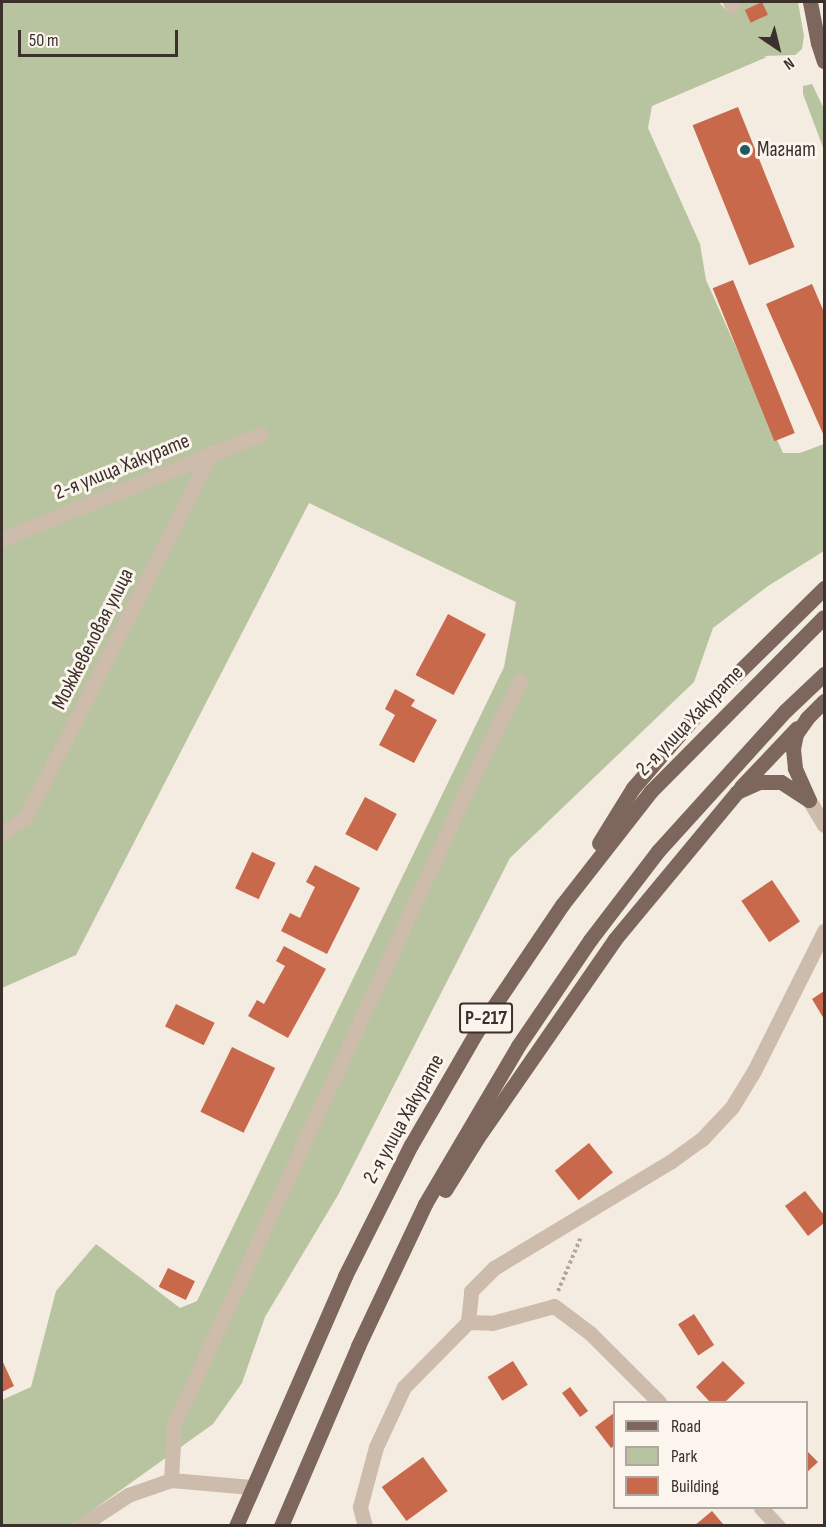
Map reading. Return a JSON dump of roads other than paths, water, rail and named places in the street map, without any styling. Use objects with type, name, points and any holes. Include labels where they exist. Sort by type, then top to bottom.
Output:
[{"type":"main road","points":[[810,2],[818,43],[825,61]]},
{"type":"main road","points":[[562,904],[633,788],[703,707],[825,588]]},
{"type":"main road","name":"2-я улица Хакурате","points":[[236,1526],[251,1487],[345,1276],[411,1145],[477,1031],[562,904],[651,791],[825,617]]},
{"type":"main road","name":"Р-217","points":[[281,1526],[425,1204],[518,1046],[590,940],[658,851],[785,711],[825,674]]},
{"type":"main road","points":[[392,1274],[478,1137],[615,939],[737,792],[825,701]]},
{"type":"main road","points":[[807,718],[796,734],[793,749],[795,768],[809,800]]},
{"type":"main road","points":[[737,792],[759,782],[781,782],[809,800]]},
{"type":"street","name":"2-я улица Хакурате","points":[[2,539],[260,434]]},
{"type":"street","name":"Можжевеловая улица","points":[[2,834],[25,817],[41,788],[211,453]]},
{"type":"street","points":[[171,1480],[174,1424],[479,764],[520,681]]},
{"type":"street","points":[[809,800],[825,825]]},
{"type":"street","points":[[365,1526],[360,1507],[376,1447],[404,1387],[468,1322],[471,1291],[494,1268],[551,1236],[670,1162],[702,1139],[732,1107],[754,1071],[825,931]]},
{"type":"street","points":[[468,1322],[492,1323],[554,1306],[590,1333],[658,1401]]},
{"type":"street","points":[[81,1526],[128,1495],[171,1480],[251,1487]]},
{"type":"street","points":[[762,1509],[778,1526]]},
{"type":"place","name":"Магнат","points":[[745,150]]}]
